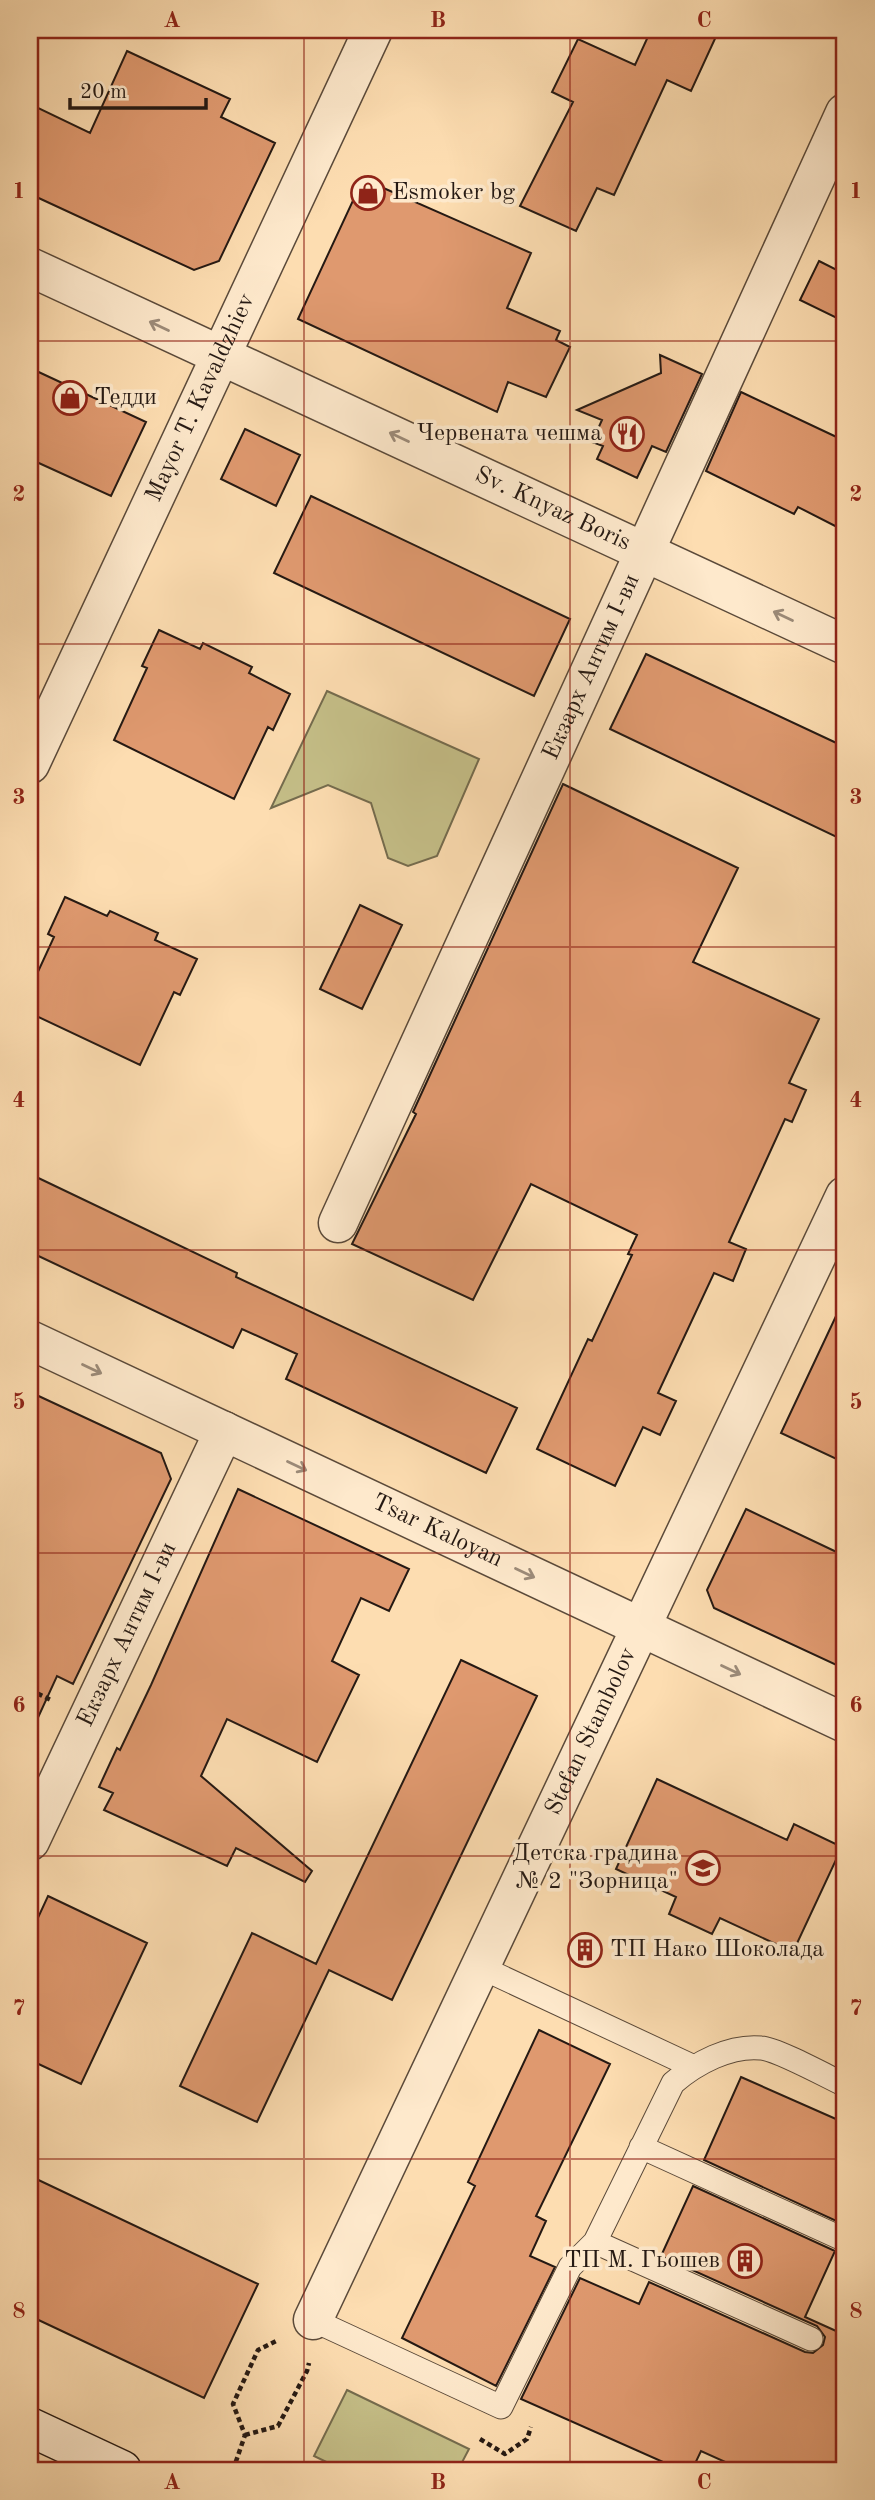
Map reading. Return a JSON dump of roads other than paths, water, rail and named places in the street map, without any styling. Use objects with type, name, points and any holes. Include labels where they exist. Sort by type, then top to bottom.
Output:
[{"type":"street","name":"Mayor T. Kavaldzhiev","points":[[30,764],[373,30]]},
{"type":"street","name":"Екзарх Антим I-ви","points":[[338,1223],[845,113]]},
{"type":"street","name":"Sv. Knyaz Boris","points":[[30,267],[845,645]]},
{"type":"street","name":"Stefan Stambolov","points":[[313,2320],[845,1196]]},
{"type":"street","name":"Tsar Kaloyan","points":[[30,1340],[845,1723]]},
{"type":"street","name":"Екзарх Антим I-ви","points":[[30,1841],[225,1431]]},
{"type":"street","points":[[30,2427],[122,2470]]},
{"type":"lane","points":[[480,1967],[694,2067]]},
{"type":"lane","points":[[313,2320],[501,2407],[569,2267],[595,2242],[673,2083],[694,2067],[737,2050],[764,2048],[845,2085]]},
{"type":"lane","points":[[641,2147],[845,2240]]},
{"type":"lane","points":[[595,2242],[811,2339]]},
{"type":"place","name":"Esmoker bg","points":[[368,193]]},
{"type":"place","name":"Тедди","points":[[70,398]]},
{"type":"place","name":"Червената чешма","points":[[627,434]]},
{"type":"place","name":"Детска градина № 2 \"Зорница\"","points":[[703,1868]]},
{"type":"place","name":"ТП Нако Шоколада","points":[[585,1950]]},
{"type":"place","name":"ТП М. Гьошев","points":[[745,2261]]}]
